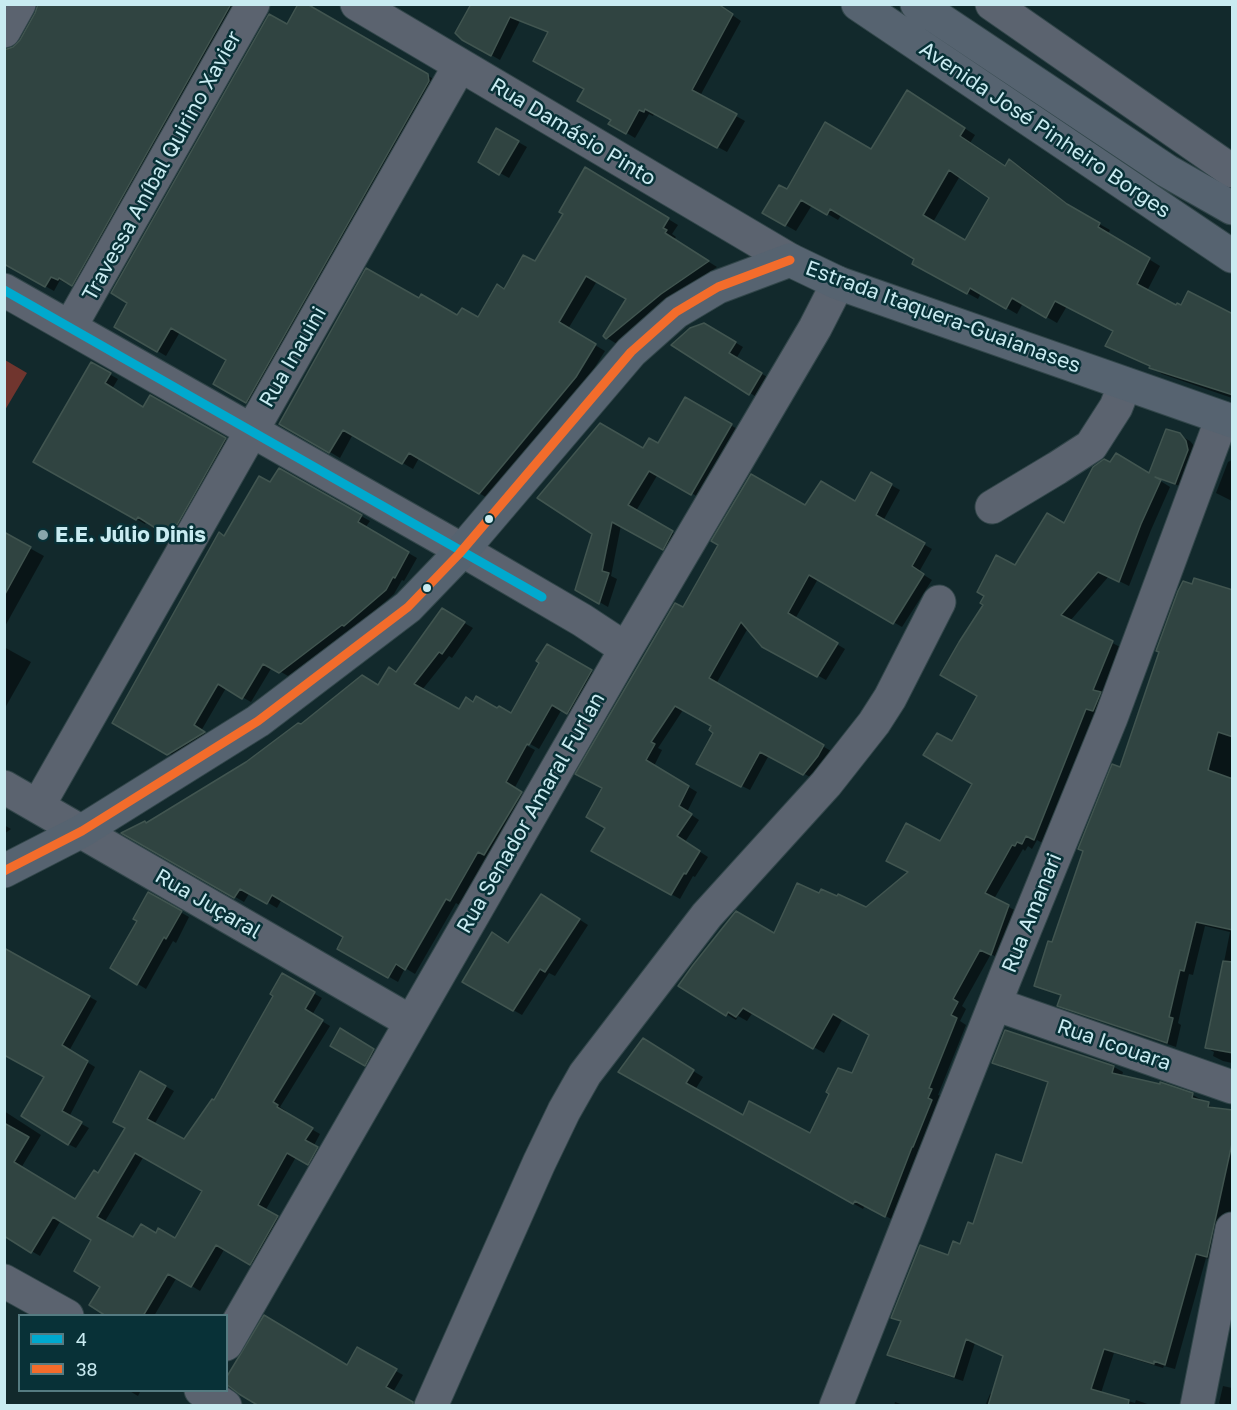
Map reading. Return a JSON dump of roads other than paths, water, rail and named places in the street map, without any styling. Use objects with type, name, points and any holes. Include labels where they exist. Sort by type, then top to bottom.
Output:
[{"type":"main road","name":"Avenida José Pinheiro Borges","points":[[858,4],[1233,256]]},
{"type":"main road","name":"Avenida José Pinheiro Borges","points":[[917,4],[1167,171],[1233,208]]},
{"type":"main road","name":"Estrada Itaquera-Guaianases","points":[[4,871],[82,831],[258,721],[408,607],[462,550],[638,345],[676,312],[718,287],[790,260],[838,283],[1227,420]]},
{"type":"street","points":[[4,31],[19,4]]},
{"type":"street","name":"Travessa Aníbal Quirino Xavier","points":[[70,327],[253,4]]},
{"type":"street","name":"Rua Damásio Pinto","points":[[357,4],[790,260]]},
{"type":"street","points":[[992,4],[1233,171]]},
{"type":"street","name":"Rua Inauini","points":[[38,806],[460,65]]},
{"type":"street","name":"Rua Senador Amaral Furlan","points":[[228,1341],[626,649],[815,328],[838,283]]},
{"type":"street","points":[[4,290],[462,550],[582,620],[626,649]]},
{"type":"street","points":[[992,507],[1091,446],[1116,407],[1125,384]]},
{"type":"street","name":"Rua Amanari","points":[[836,1406],[1111,718],[1227,420]]},
{"type":"street","points":[[431,1406],[539,1163],[585,1074],[707,915],[826,784],[874,723],[890,698],[939,602]]},
{"type":"street","name":"Rua Juçaral","points":[[4,787],[411,1022]]},
{"type":"street","name":"Rua Icouara","points":[[995,1004],[1233,1087]]},
{"type":"street","points":[[1197,1406],[1233,1229]]},
{"type":"street","points":[[4,1281],[63,1314]]},
{"type":"street","points":[[192,1406],[199,1392]]},
{"type":"street","points":[[203,1392],[225,1406]]},
{"type":"place","name":"E.E. Júlio Dinis","points":[[43,535]]}]
